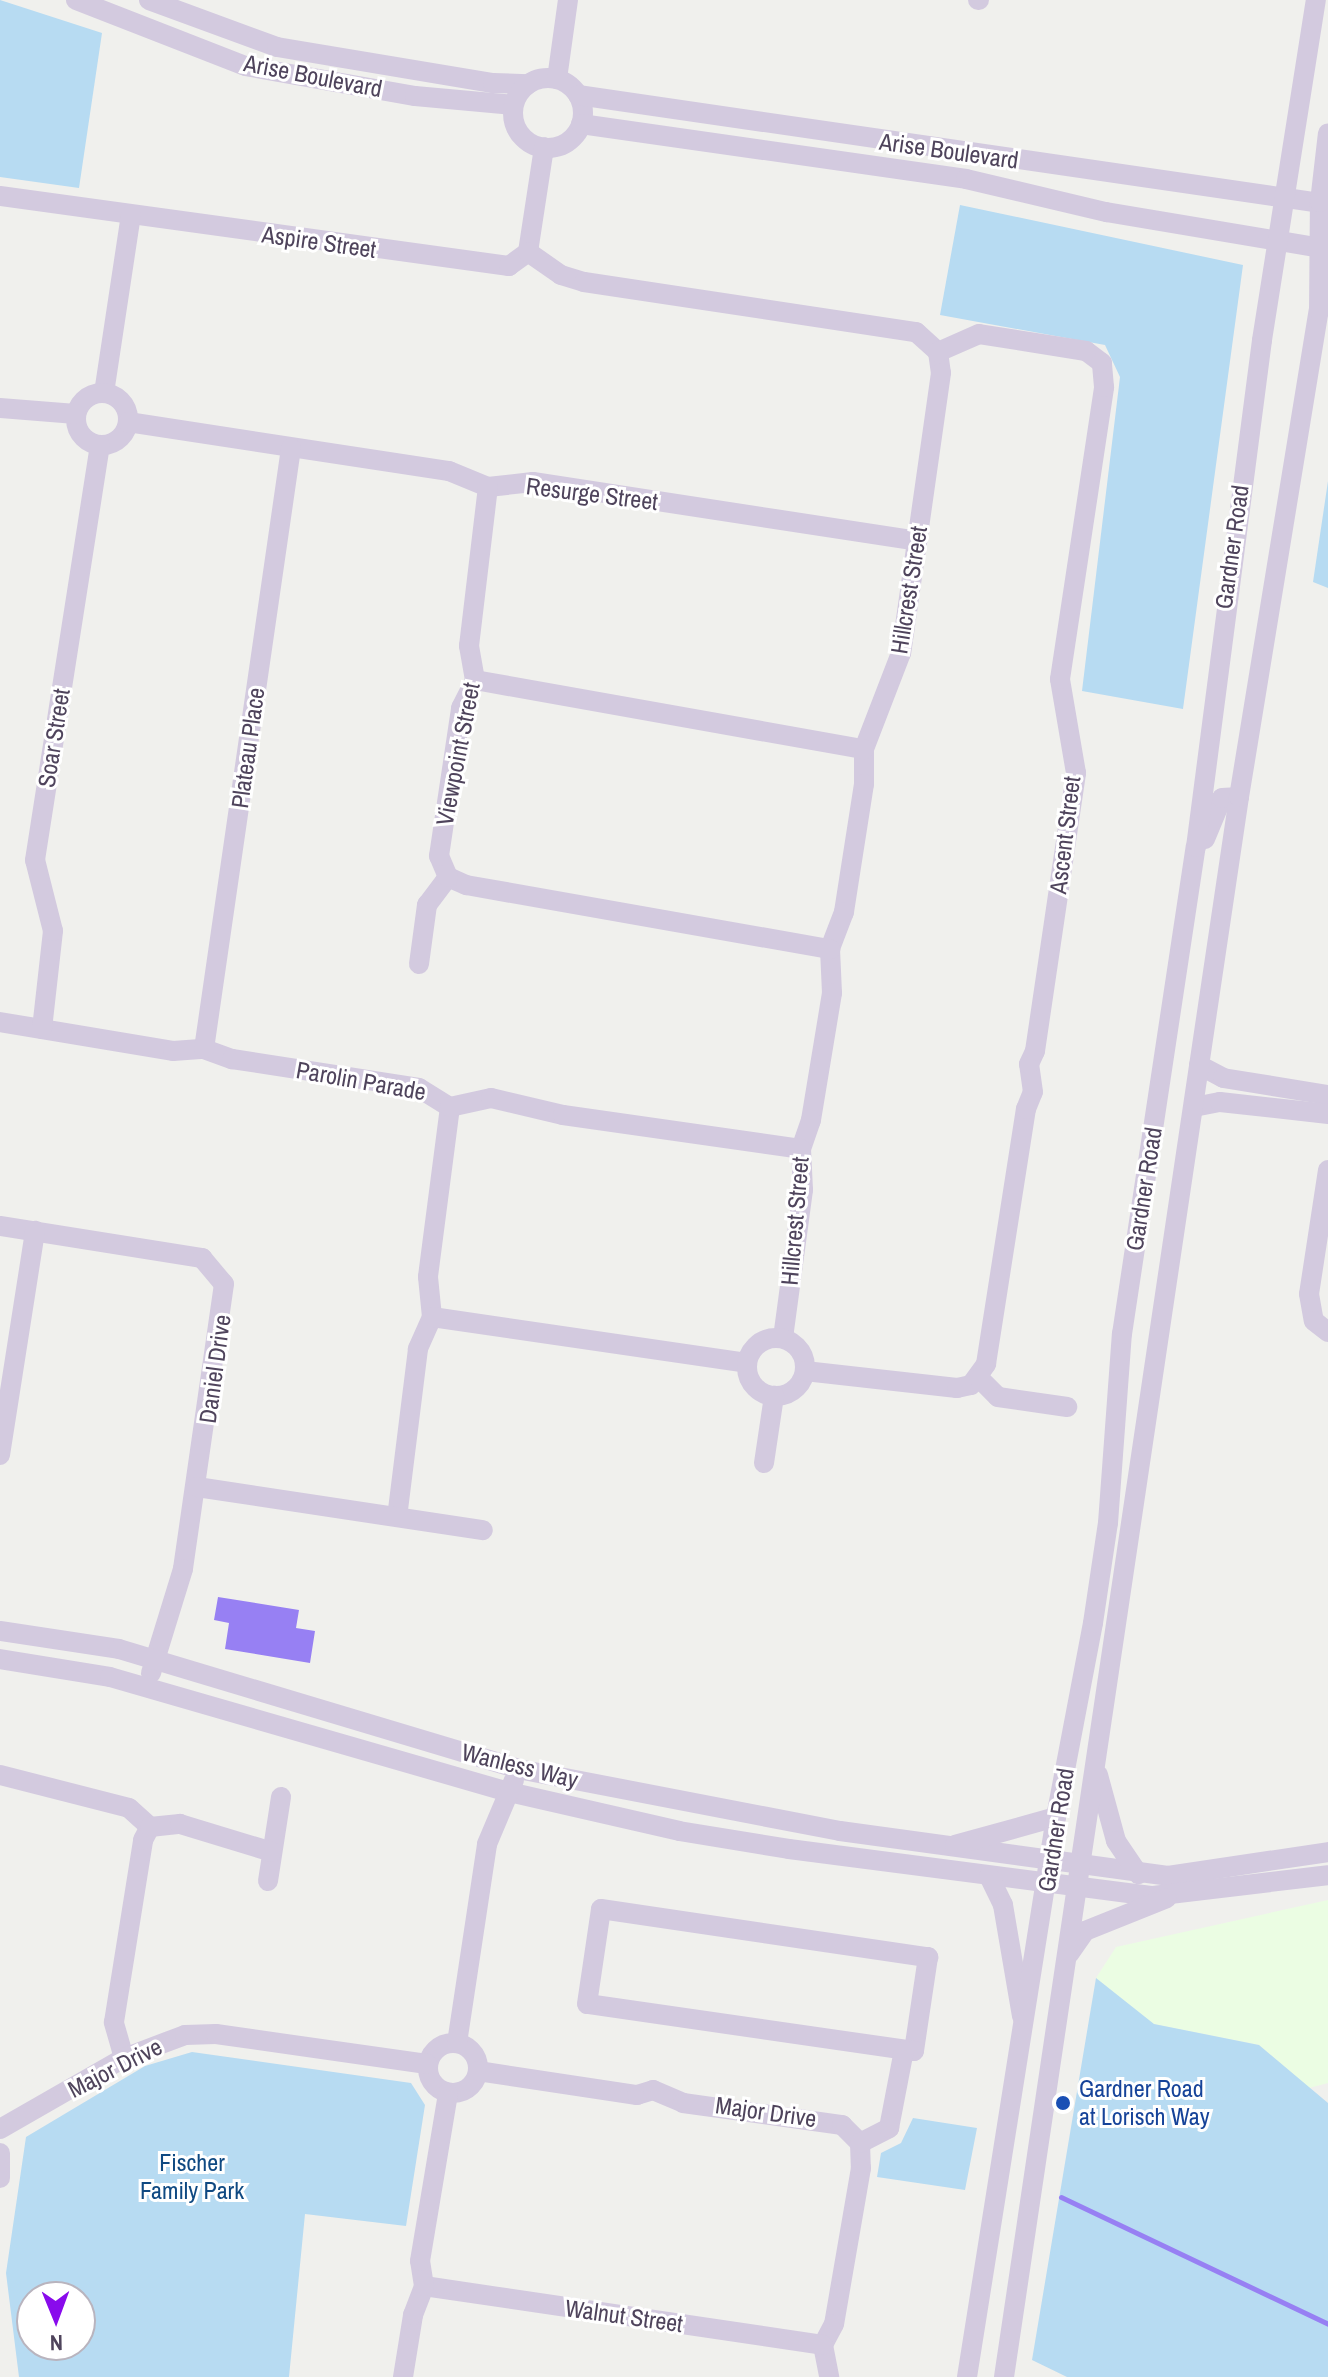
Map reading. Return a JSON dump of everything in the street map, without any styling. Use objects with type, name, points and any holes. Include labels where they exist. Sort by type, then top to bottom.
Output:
[{"type":"street","name":"Arise Boulevard","points":[[76,0],[245,66],[415,96],[513,105]]},
{"type":"street","name":"Arise Boulevard","points":[[149,0],[277,47],[493,83],[528,84]]},
{"type":"street","points":[[557,79],[568,0]]},
{"type":"street","name":"Gardner Road","points":[[967,2377],[1056,1817],[1106,1537],[1122,1334],[1196,847],[1215,670],[1277,241],[1316,0]]},
{"type":"street","points":[[557,79],[578,95],[581,124],[566,143],[544,147],[524,139],[516,128],[513,105],[528,84],[557,79]]},
{"type":"street","name":"Arise Boulevard","points":[[578,95],[1324,203]]},
{"type":"street","name":"Arise Boulevard","points":[[581,124],[966,179],[1106,212],[1324,248]]},
{"type":"street","name":"Gardner Road","points":[[1004,2377],[1239,797],[1317,326],[1324,248],[1328,133]]},
{"type":"street","points":[[544,147],[528,252],[561,275],[584,282],[916,332],[938,352]]},
{"type":"street","name":"Aspire Street","points":[[0,196],[488,267],[509,266],[528,252]]},
{"type":"street","points":[[104,393],[131,215]]},
{"type":"street","name":"Ascent Street","points":[[938,352],[979,334],[1086,351],[1102,363],[1104,387],[1060,679],[1076,773],[1035,1051],[1029,1064],[1033,1092],[1026,1109],[986,1364],[979,1378]]},
{"type":"street","name":"Hillcrest Street","points":[[783,1338],[803,1190],[801,1149],[811,1120],[832,993],[830,949],[844,912],[864,784],[864,749],[901,653],[941,373],[938,352]]},
{"type":"street","points":[[104,393],[122,402],[128,422],[119,439],[100,445],[84,438],[76,414],[86,398],[104,393]]},
{"type":"street","points":[[0,408],[76,414]]},
{"type":"street","name":"Resurge Street","points":[[128,422],[449,471],[488,487],[533,482],[917,541]]},
{"type":"street","name":"Soar Street","points":[[42,1029],[53,931],[35,860],[100,445]]},
{"type":"street","name":"Plateau Place","points":[[204,1049],[291,448]]},
{"type":"street","name":"Viewpoint Street","points":[[448,877],[439,856],[461,708],[475,680],[469,646],[488,487]]},
{"type":"street","points":[[475,680],[864,749]]},
{"type":"street","points":[[1196,847],[1209,836],[1222,798],[1239,797]]},
{"type":"street","points":[[419,964],[427,905],[448,877],[466,885],[830,949]]},
{"type":"street","name":"Parolin Parade","points":[[0,1022],[173,1051],[204,1049],[232,1059],[419,1088],[450,1107],[428,1277],[432,1317],[418,1349],[397,1517]]},
{"type":"street","points":[[1199,1065],[1223,1078],[1328,1095]]},
{"type":"street","points":[[450,1107],[491,1098],[563,1115],[801,1149]]},
{"type":"street","points":[[1194,1107],[1220,1102],[1328,1114]]},
{"type":"street","points":[[1328,1170],[1309,1294],[1314,1321],[1328,1332]]},
{"type":"street","name":"Daniel Drive","points":[[0,1226],[181,1253],[215,1268],[224,1284],[224,1306],[183,1569],[147,1687]]},
{"type":"street","points":[[0,1455],[35,1231]]},
{"type":"street","points":[[432,1317],[747,1363]]},
{"type":"street","points":[[783,1338],[800,1349],[805,1371],[796,1389],[774,1396],[752,1383],[747,1363],[757,1345],[783,1338]]},
{"type":"street","points":[[805,1371],[957,1388],[979,1378],[998,1397],[1067,1407]]},
{"type":"street","points":[[764,1463],[774,1396]]},
{"type":"street","points":[[197,1487],[483,1530]]},
{"type":"street","name":"Wanless Way","points":[[0,1631],[155,1659],[518,1769],[686,1805],[948,1848],[1049,1872]]},
{"type":"street","name":"Wanless Way","points":[[0,1659],[147,1687],[509,1792],[679,1831],[989,1876],[1049,1872]]},
{"type":"street","name":"Gardner Road","points":[[1095,1763],[1116,1841],[1138,1874]]},
{"type":"street","points":[[457,2043],[487,1844],[518,1769]]},
{"type":"street","points":[[0,1775],[129,1808],[150,1827],[180,1824],[272,1852]]},
{"type":"street","points":[[268,1881],[281,1797]]},
{"type":"street","points":[[948,1848],[1056,1817]]},
{"type":"street","points":[[124,2058],[114,2022],[143,1840],[150,1827]]},
{"type":"street","points":[[1079,1876],[1168,1876],[1328,1852]]},
{"type":"street","points":[[1049,1872],[1170,1896]]},
{"type":"street","points":[[1067,1956],[1085,1931],[1170,1896],[1328,1875]]},
{"type":"street","points":[[989,1876],[1003,1905],[1024,2028]]},
{"type":"street","points":[[601,1909],[928,1957],[914,2051],[904,2050],[587,2004],[601,1909]]},
{"type":"street","name":"Major Drive","points":[[0,2129],[124,2058],[185,2035],[216,2034],[427,2064]]},
{"type":"street","points":[[457,2043],[475,2056],[478,2071],[468,2089],[448,2093],[434,2086],[427,2064],[441,2045],[457,2043]]},
{"type":"street","points":[[829,2377],[823,2345],[834,2324],[861,2168],[860,2143],[889,2128],[904,2050]]},
{"type":"street","name":"Major Drive","points":[[478,2071],[637,2095],[653,2090],[683,2103],[829,2121],[842,2125],[860,2143]]},
{"type":"street","points":[[403,2377],[413,2315],[424,2286],[420,2261],[448,2093]]},
{"type":"street","points":[[0,2153],[0,2178]]},
{"type":"street","name":"Walnut Street","points":[[424,2286],[823,2345]]},
{"type":"shaded area","points":[[218,1597],[299,1610],[296,1628],[315,1631],[310,1663],[225,1649],[229,1623],[214,1620]]},
{"type":"shaded area","points":[[1328,1900],[1328,2083],[1309,2088],[1259,2045],[1153,2024],[1096,1978],[1116,1947]]},
{"type":"green space","points":[[0,0],[102,33],[79,188],[0,177]]},
{"type":"green space","points":[[960,205],[1243,265],[1183,709],[1082,691],[1120,377],[1105,345],[940,315]]},
{"type":"green space","points":[[1328,481],[1328,588],[1313,582]]},
{"type":"green space","points":[[1096,1978],[1154,2024],[1259,2045],[1328,2103],[1328,2377],[1067,2377],[1032,2360]]},
{"type":"green space","name":"Fischer Family Park","points":[[192,2052],[411,2083],[425,2105],[406,2226],[305,2214],[289,2377],[19,2377],[17,2361],[96,2361],[96,2281],[16,2281],[16,2353],[6,2273],[26,2137],[145,2066]]},
{"type":"green space","points":[[913,2118],[977,2128],[965,2190],[877,2177],[881,2153],[901,2143]]},
{"type":"waterway","points":[[1061,2197],[1328,2324]]},
{"type":"place","name":"Gardner Road at Lorisch Way","points":[[1063,2103]]}]
